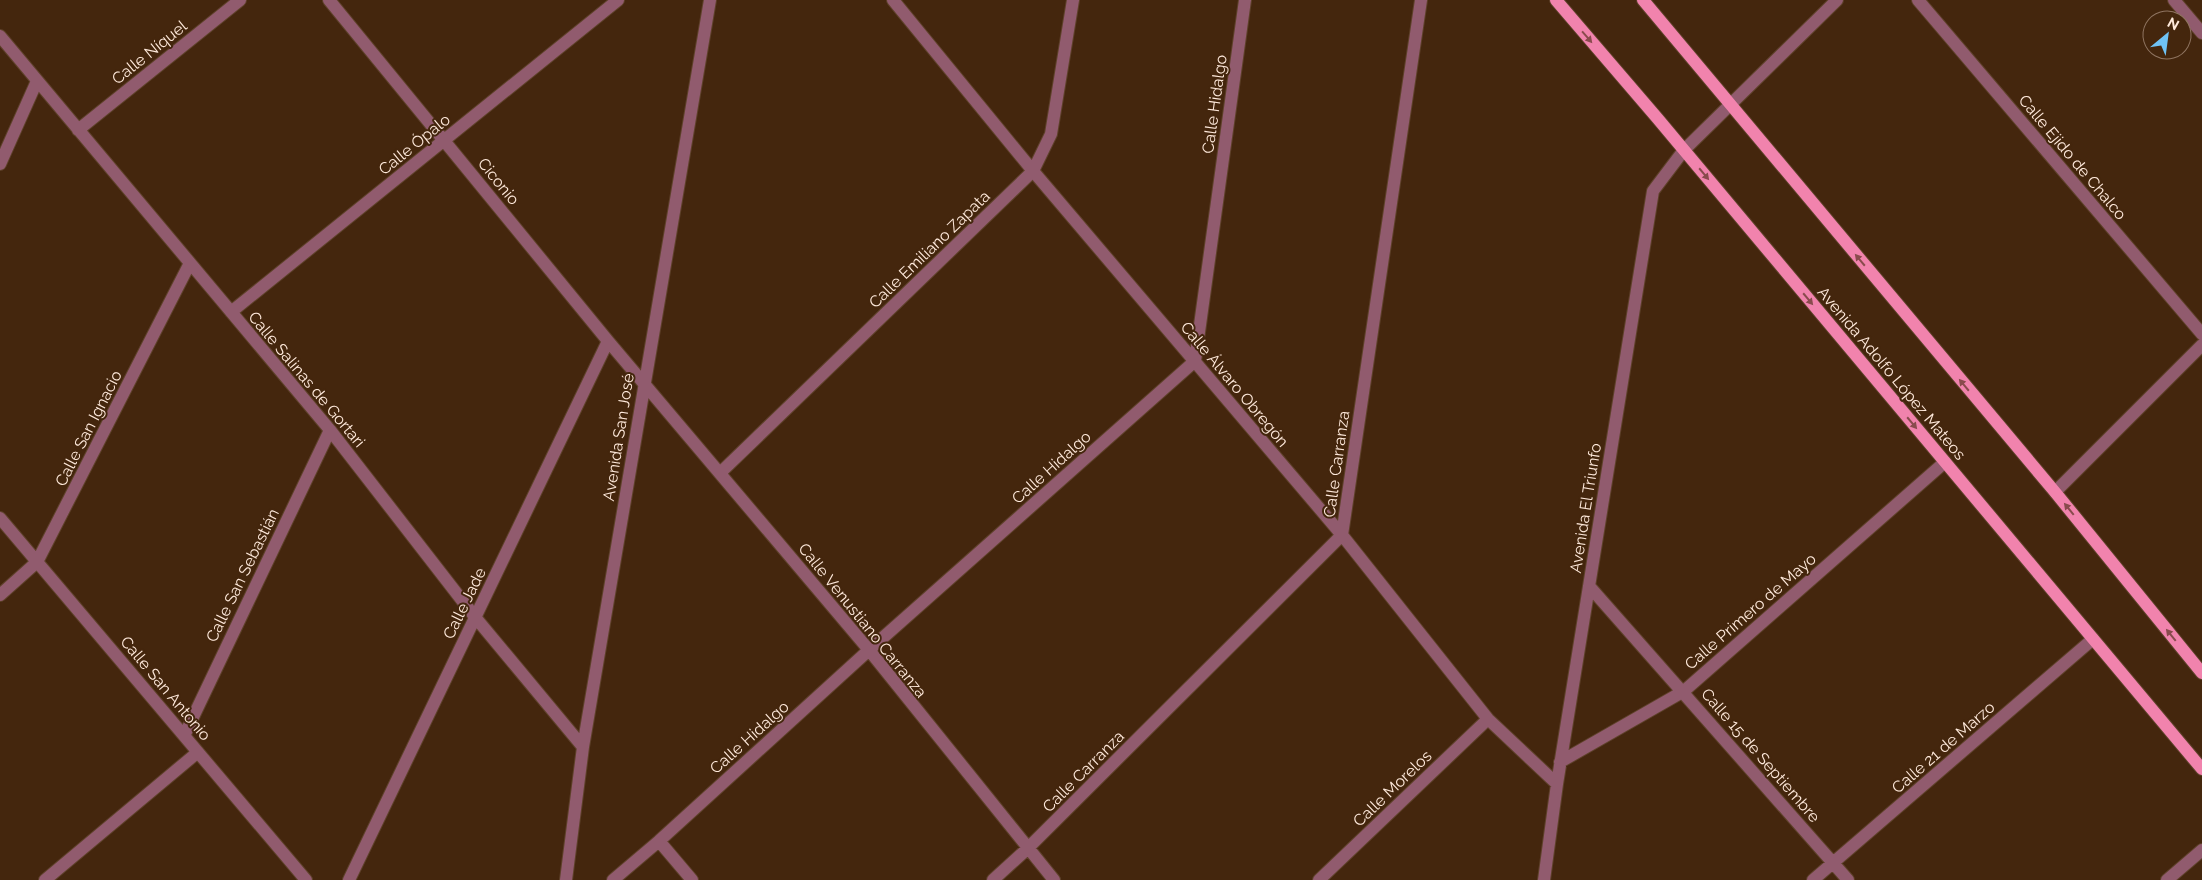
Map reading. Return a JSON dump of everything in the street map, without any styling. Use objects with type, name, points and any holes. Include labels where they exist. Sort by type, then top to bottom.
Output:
[{"type":"main road","name":"Avenida Adolfo López Mateos","points":[[1556,0],[1684,150],[2202,769]]},
{"type":"main road","points":[[1643,0],[2055,492],[2202,673]]},
{"type":"street","name":"Calle Níquel","points":[[78,130],[240,0]]},
{"type":"street","name":"Ciconio","points":[[329,0],[643,382]]},
{"type":"street","name":"Calle Ópalo","points":[[231,312],[618,0]]},
{"type":"street","name":"Avenida San José","points":[[566,880],[583,747],[643,382],[710,0]]},
{"type":"street","name":"Calle Emiliano Zapata","points":[[720,472],[1033,171],[1051,134],[1073,0]]},
{"type":"street","name":"Calle Hidalgo","points":[[613,880],[659,842],[869,650],[1194,361],[1244,0]]},
{"type":"street","name":"Calle Carranza","points":[[993,880],[1028,849],[1342,535],[1421,0]]},
{"type":"street","name":"Avenida El Triunfo","points":[[1544,880],[1560,762],[1654,191],[1684,150],[1837,0]]},
{"type":"street","name":"Calle Ejido de Chalco","points":[[1918,0],[2202,334]]},
{"type":"street","points":[[2174,0],[2202,33]]},
{"type":"street","name":"Calle Álvaro Obregón","points":[[898,2],[1033,171],[1342,535],[1488,719],[1557,784]]},
{"type":"street","name":"Calle Salinas de Gortari","points":[[0,36],[330,430],[475,617],[583,747]]},
{"type":"street","points":[[0,164],[37,81]]},
{"type":"street","name":"Calle San Ignacio","points":[[0,595],[37,562],[190,263]]},
{"type":"street","name":"Calle Jade","points":[[349,880],[608,341]]},
{"type":"street","points":[[2055,492],[2202,345]]},
{"type":"street","name":"Calle Venustiano Carranza","points":[[643,382],[869,650],[1054,880]]},
{"type":"street","name":"Calle San Sebastián","points":[[184,734],[330,430]]},
{"type":"street","name":"Calle Primero de Mayo","points":[[1560,762],[1684,691],[1945,462]]},
{"type":"street","name":"Calle San Antonio","points":[[0,518],[306,880]]},
{"type":"street","name":"Calle 15 de Septiembre","points":[[1589,586],[1684,691],[1848,880]]},
{"type":"street","name":"Calle 21 de Marzo","points":[[1813,880],[2094,639]]},
{"type":"street","name":"Calle Morelos","points":[[1319,880],[1488,719]]},
{"type":"street","points":[[45,880],[198,752]]},
{"type":"street","points":[[659,842],[692,880]]},
{"type":"street","points":[[2167,880],[2202,850]]}]
